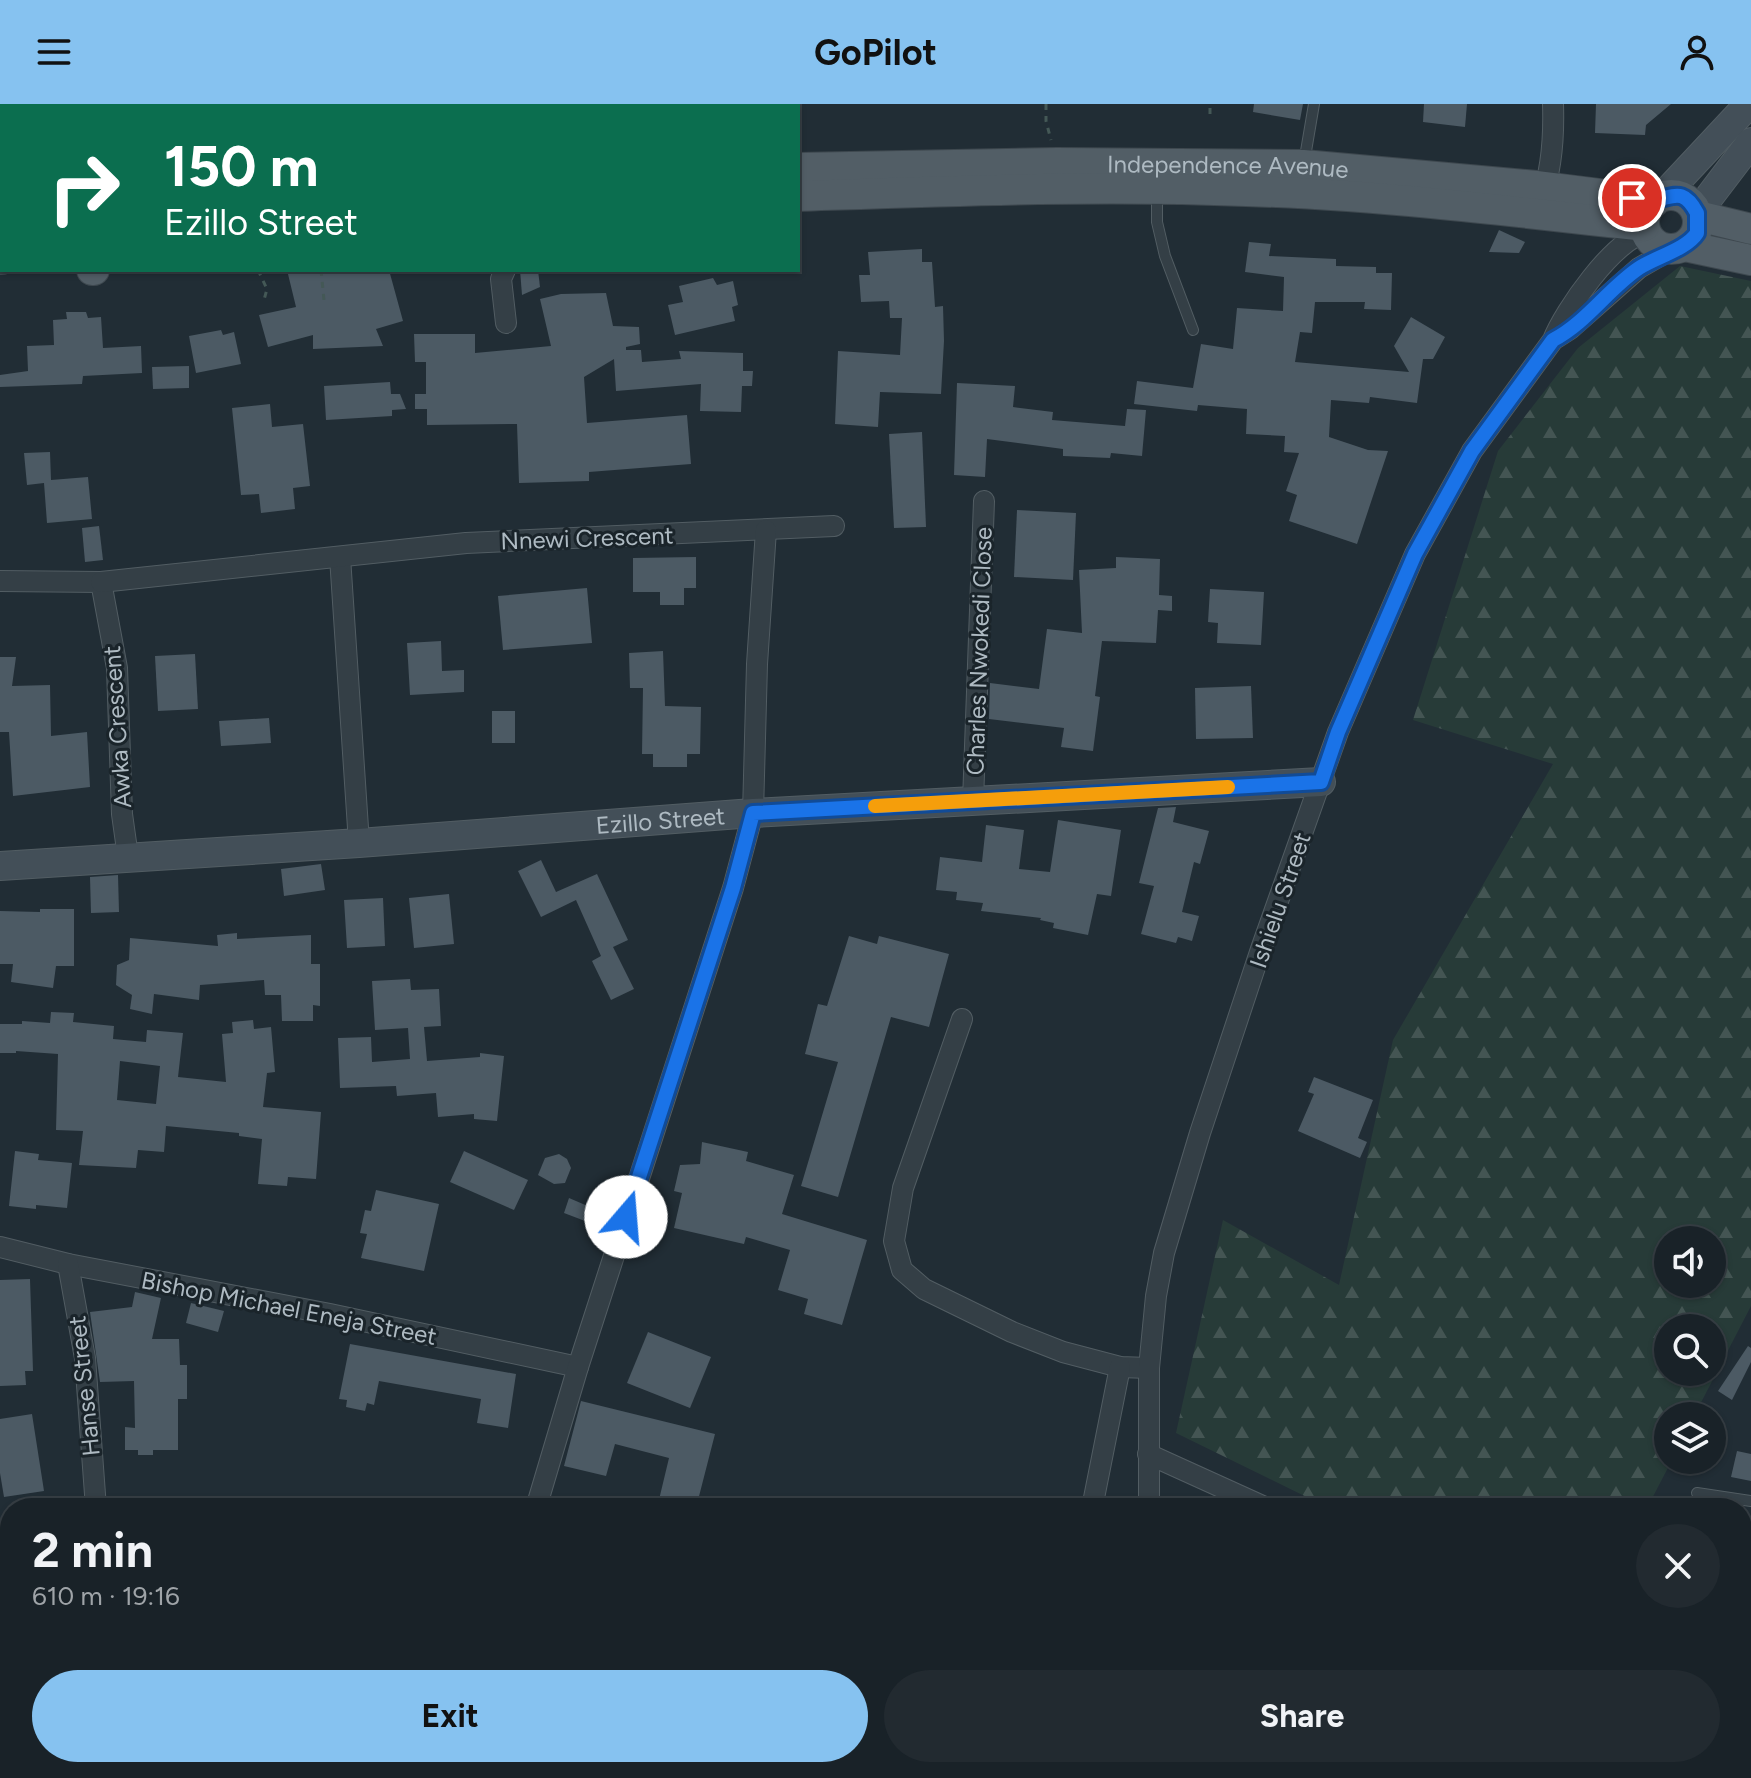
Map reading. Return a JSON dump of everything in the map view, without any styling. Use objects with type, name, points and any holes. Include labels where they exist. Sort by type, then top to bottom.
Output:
[{"type":"main road","name":"Independence Avenue","points":[[800,168],[1057,163],[1303,165],[1540,201],[1652,214]]},
{"type":"main road","name":"Independence Avenue","points":[[800,196],[1157,190],[1540,201]]},
{"type":"main road","name":"Independence Avenue","points":[[1652,214],[1672,195],[1682,198],[1697,214],[1751,229]]},
{"type":"main road","name":"Independence Avenue","points":[[1652,214],[1656,245],[1751,260]]},
{"type":"main road","points":[[1678,248],[1697,233],[1697,214]]},
{"type":"street","points":[[1540,201],[1553,133],[1553,104]]},
{"type":"street","points":[[1553,340],[1569,310],[1610,258],[1749,104]]},
{"type":"street","points":[[1697,214],[1751,142]]},
{"type":"street","points":[[1553,340],[1570,329],[1639,268],[1678,248]]},
{"type":"street","points":[[504,272],[501,279],[506,323]]},
{"type":"street","name":"Ishielu Street","points":[[1149,1498],[1149,1368],[1164,1253],[1261,949],[1338,732],[1415,554],[1472,451],[1553,340]]},
{"type":"street","name":"Charles Nwokedi Close","points":[[973,801],[984,501]]},
{"type":"street","name":"Nnewi Crescent","points":[[101,582],[466,543],[834,526]]},
{"type":"street","points":[[539,1498],[578,1367],[733,888],[753,813],[757,664],[766,530]]},
{"type":"street","points":[[340,557],[359,843]]},
{"type":"street","points":[[0,581],[101,582]]},
{"type":"street","name":"Awka Crescent","points":[[101,582],[117,668],[122,814],[128,857]]},
{"type":"street","name":"Ezillo Street","points":[[0,866],[753,813],[1321,782]]},
{"type":"street","points":[[962,1019],[903,1188],[894,1241],[902,1270],[924,1289],[1012,1332],[1063,1352],[1120,1367],[1149,1368]]},
{"type":"street","name":"Bishop Michael Eneja Street","points":[[0,1247],[68,1264],[330,1314],[578,1367]]},
{"type":"street","name":"Hanse Street","points":[[68,1264],[85,1358],[95,1498]]},
{"type":"street","points":[[1094,1498],[1120,1367]]},
{"type":"street","points":[[1148,1454],[1245,1498]]},
{"type":"lane","points":[[1303,165],[1314,104]]},
{"type":"lane","points":[[1157,190],[1157,222],[1165,256],[1193,330]]},
{"type":"lane","points":[[1697,1493],[1731,1498]]},
{"type":"path","points":[[1046,104],[1046,121],[1057,163]]},
{"type":"path","points":[[1210,104],[1210,114]]},
{"type":"path","points":[[259,272],[267,289],[264,300]]},
{"type":"path","points":[[321,272],[324,300]]},
{"type":"green space","points":[[1680,266],[1751,281],[1751,1306],[1726,1354],[1726,1314],[1654,1314],[1654,1386],[1710,1386],[1701,1402],[1654,1402],[1654,1474],[1665,1474],[1652,1498],[1309,1498],[1176,1433],[1223,1220],[1339,1285],[1393,1040],[1553,764],[1413,720],[1498,451],[1578,348]]},
{"type":"building","points":[[1254,104],[1303,104],[1300,120],[1253,112]]},
{"type":"building","points":[[1424,104],[1467,104],[1465,127],[1423,122]]},
{"type":"building","points":[[1596,104],[1671,104],[1646,125],[1645,135],[1595,133]]},
{"type":"building","points":[[1499,230],[1525,242],[1519,253],[1489,252]]},
{"type":"building","points":[[1249,242],[1271,244],[1269,256],[1336,259],[1336,266],[1376,267],[1376,273],[1392,273],[1391,310],[1364,309],[1365,302],[1315,302],[1312,333],[1300,332],[1295,362],[1409,372],[1394,346],[1411,317],[1445,337],[1433,359],[1423,359],[1417,403],[1370,397],[1369,403],[1331,400],[1329,437],[1368,450],[1388,451],[1357,544],[1289,521],[1297,495],[1286,491],[1299,453],[1284,452],[1285,436],[1246,434],[1247,409],[1198,405],[1197,411],[1134,404],[1137,381],[1193,388],[1201,344],[1233,349],[1237,308],[1283,311],[1284,277],[1245,272]]},
{"type":"building","points":[[922,249],[922,262],[932,262],[935,307],[943,306],[941,394],[880,392],[878,427],[835,424],[838,351],[900,355],[902,318],[890,318],[889,301],[861,302],[859,275],[870,275],[868,252]]},
{"type":"building","points":[[287,272],[390,272],[403,321],[376,329],[383,346],[313,349],[313,335],[268,347],[259,315],[296,307]]},
{"type":"building","points":[[520,272],[538,272],[540,287],[522,295]]},
{"type":"building","points":[[713,278],[717,285],[733,281],[738,305],[732,307],[735,321],[675,335],[668,305],[683,302],[679,286]]},
{"type":"building","points":[[606,293],[613,326],[639,327],[640,344],[626,347],[626,350],[641,350],[642,362],[681,359],[679,351],[743,353],[743,371],[753,371],[752,386],[742,386],[741,412],[700,411],[701,384],[616,391],[614,359],[584,377],[587,423],[687,415],[691,464],[589,472],[589,481],[519,483],[517,424],[427,425],[427,409],[415,409],[415,394],[426,394],[426,362],[415,362],[414,334],[475,334],[475,353],[551,346],[540,299],[561,294]]},
{"type":"building","points":[[66,312],[86,312],[88,318],[101,317],[103,348],[141,346],[142,373],[83,376],[82,384],[0,387],[0,375],[28,371],[27,346],[54,345],[53,320],[67,319]]},
{"type":"building","points":[[221,330],[223,335],[234,332],[241,364],[196,373],[189,336]]},
{"type":"building","points":[[189,366],[189,388],[153,389],[152,367]]},
{"type":"building","points":[[390,382],[391,394],[400,394],[406,409],[392,410],[392,416],[326,420],[324,386]]},
{"type":"building","points":[[957,383],[1015,386],[1013,407],[1053,412],[1052,420],[1125,426],[1127,409],[1146,410],[1142,456],[1111,453],[1110,458],[1063,456],[1063,449],[987,439],[985,477],[954,475]]},
{"type":"building","points":[[270,404],[272,427],[303,424],[310,486],[293,488],[295,509],[261,513],[259,494],[241,495],[232,408]]},
{"type":"building","points":[[922,432],[926,527],[894,528],[889,434]]},
{"type":"building","points":[[50,452],[51,480],[88,477],[92,519],[47,523],[44,483],[27,485],[24,453]]},
{"type":"building","points":[[1017,510],[1076,513],[1073,580],[1014,577]]},
{"type":"building","points":[[99,526],[103,560],[85,562],[82,528]]},
{"type":"building","points":[[696,557],[696,588],[684,588],[684,605],[660,605],[660,592],[633,592],[633,558]]},
{"type":"building","points":[[1116,557],[1160,559],[1159,595],[1172,596],[1172,611],[1158,610],[1156,643],[1102,641],[1095,696],[1100,697],[1093,751],[1061,747],[1064,728],[989,719],[990,683],[1039,689],[1047,629],[1082,633],[1079,570],[1116,568]]},
{"type":"building","points":[[587,588],[592,643],[503,650],[498,596]]},
{"type":"building","points":[[1210,589],[1264,592],[1261,645],[1217,643],[1218,623],[1208,622]]},
{"type":"building","points":[[441,641],[442,671],[464,670],[464,692],[410,695],[407,643]]},
{"type":"building","points":[[663,651],[665,706],[701,707],[700,754],[687,754],[687,767],[653,767],[653,754],[642,754],[643,688],[630,688],[629,653]]},
{"type":"building","points":[[195,654],[198,709],[158,711],[155,656]]},
{"type":"building","points":[[0,657],[16,657],[12,686],[50,685],[51,736],[87,732],[90,787],[13,796],[9,732],[0,732]]},
{"type":"building","points":[[1251,686],[1253,738],[1196,739],[1195,688]]},
{"type":"building","points":[[492,711],[515,711],[515,743],[492,743]]},
{"type":"building","points":[[269,718],[271,743],[221,746],[219,721]]},
{"type":"building","points":[[1176,807],[1173,822],[1209,831],[1200,864],[1194,862],[1182,912],[1199,916],[1192,941],[1178,937],[1176,943],[1141,934],[1154,886],[1139,883],[1158,808]]},
{"type":"building","points":[[1058,820],[1121,830],[1111,896],[1097,894],[1088,935],[1053,928],[1054,923],[1041,918],[981,911],[983,903],[956,900],[957,892],[936,890],[940,857],[982,862],[986,825],[1024,830],[1019,869],[1050,872]]},
{"type":"building","points":[[541,860],[556,892],[597,874],[628,940],[613,947],[634,989],[611,1000],[592,961],[601,956],[576,900],[541,917],[518,871]]},
{"type":"building","points":[[321,864],[325,890],[284,896],[281,869]]},
{"type":"building","points":[[118,875],[119,912],[91,913],[90,877]]},
{"type":"building","points":[[449,894],[454,944],[414,948],[409,898]]},
{"type":"building","points":[[383,898],[385,946],[347,948],[344,900]]},
{"type":"building","points":[[40,909],[74,909],[74,966],[56,966],[53,988],[11,982],[13,964],[0,964],[0,911],[40,912]]},
{"type":"building","points":[[237,933],[237,939],[311,935],[311,964],[320,964],[320,1006],[313,1005],[313,1021],[282,1021],[281,995],[265,995],[264,980],[200,985],[199,1000],[154,994],[152,1014],[130,1009],[132,995],[116,985],[117,965],[129,960],[130,938],[218,946],[217,935]]},
{"type":"building","points":[[849,936],[877,944],[879,936],[949,954],[929,1027],[891,1017],[838,1197],[801,1186],[838,1062],[805,1054],[818,1004],[827,1006]]},
{"type":"building","points":[[410,979],[411,990],[439,989],[441,1026],[424,1027],[427,1061],[480,1057],[480,1053],[504,1056],[497,1121],[474,1119],[474,1114],[438,1117],[436,1093],[397,1096],[396,1086],[340,1088],[338,1038],[371,1037],[372,1062],[410,1059],[408,1028],[375,1030],[372,981]]},
{"type":"building","points":[[51,1012],[74,1013],[73,1022],[114,1026],[113,1039],[146,1042],[147,1030],[183,1033],[178,1077],[226,1082],[222,1034],[233,1033],[232,1022],[253,1020],[254,1029],[271,1027],[275,1072],[267,1073],[263,1107],[321,1112],[316,1179],[288,1177],[287,1186],[258,1184],[262,1139],[239,1136],[239,1133],[166,1126],[164,1152],[138,1150],[136,1168],[79,1165],[83,1131],[56,1130],[58,1054],[0,1053],[0,1024],[22,1024],[22,1021],[50,1023]],"holes":[[[120,1061],[160,1066],[156,1104],[117,1100]]]},
{"type":"building","points":[[1314,1077],[1373,1100],[1358,1138],[1367,1142],[1360,1158],[1298,1131],[1314,1094],[1308,1092]]},
{"type":"building","points":[[702,1142],[748,1152],[746,1161],[794,1175],[782,1214],[867,1240],[842,1325],[804,1314],[808,1299],[778,1290],[790,1250],[746,1237],[744,1244],[674,1228],[682,1193],[674,1191],[680,1165],[700,1164]]},
{"type":"building","points":[[15,1151],[39,1154],[38,1160],[72,1163],[67,1208],[9,1206]]},
{"type":"building","points":[[464,1151],[528,1180],[514,1210],[450,1182]]},
{"type":"building","points":[[559,1154],[567,1159],[571,1168],[565,1183],[554,1184],[538,1175],[545,1158]]},
{"type":"building","points":[[376,1190],[439,1204],[424,1271],[361,1258],[367,1234],[360,1233],[365,1210],[371,1211]]},
{"type":"building","points":[[569,1198],[590,1207],[585,1221],[564,1213]]},
{"type":"building","points":[[30,1279],[33,1371],[25,1371],[26,1385],[0,1386],[0,1280]]},
{"type":"building","points":[[135,1292],[161,1298],[152,1339],[179,1339],[180,1365],[187,1365],[187,1399],[178,1399],[178,1450],[153,1450],[153,1455],[138,1455],[138,1450],[125,1450],[125,1427],[135,1428],[134,1381],[100,1382],[90,1312],[132,1307]]},
{"type":"building","points":[[191,1303],[224,1311],[218,1332],[186,1323]]},
{"type":"building","points":[[648,1332],[711,1357],[690,1408],[627,1383]]},
{"type":"building","points":[[350,1344],[516,1374],[508,1428],[477,1423],[481,1399],[379,1381],[374,1405],[367,1403],[365,1411],[346,1407],[347,1400],[339,1399]]},
{"type":"building","points":[[1748,1346],[1751,1348],[1751,1362],[1732,1400],[1718,1391],[1721,1386],[1726,1386],[1726,1379]]},
{"type":"building","points":[[581,1401],[715,1434],[699,1498],[659,1498],[669,1458],[615,1444],[606,1476],[564,1466]]},
{"type":"building","points":[[32,1414],[44,1491],[4,1497],[0,1473],[0,1419]]},
{"type":"building","points":[[1737,1451],[1751,1454],[1751,1481],[1731,1477]]},
{"type":"slow traffic","points":[[875,806],[1228,787]]},
{"type":"route","points":[[626,1217],[733,888],[753,813],[1321,782],[1338,732],[1415,554],[1472,451],[1553,340],[1570,329],[1639,268],[1672,249],[1685,246],[1697,233],[1697,213],[1682,198],[1672,195],[1655,201],[1632,198]]}]
